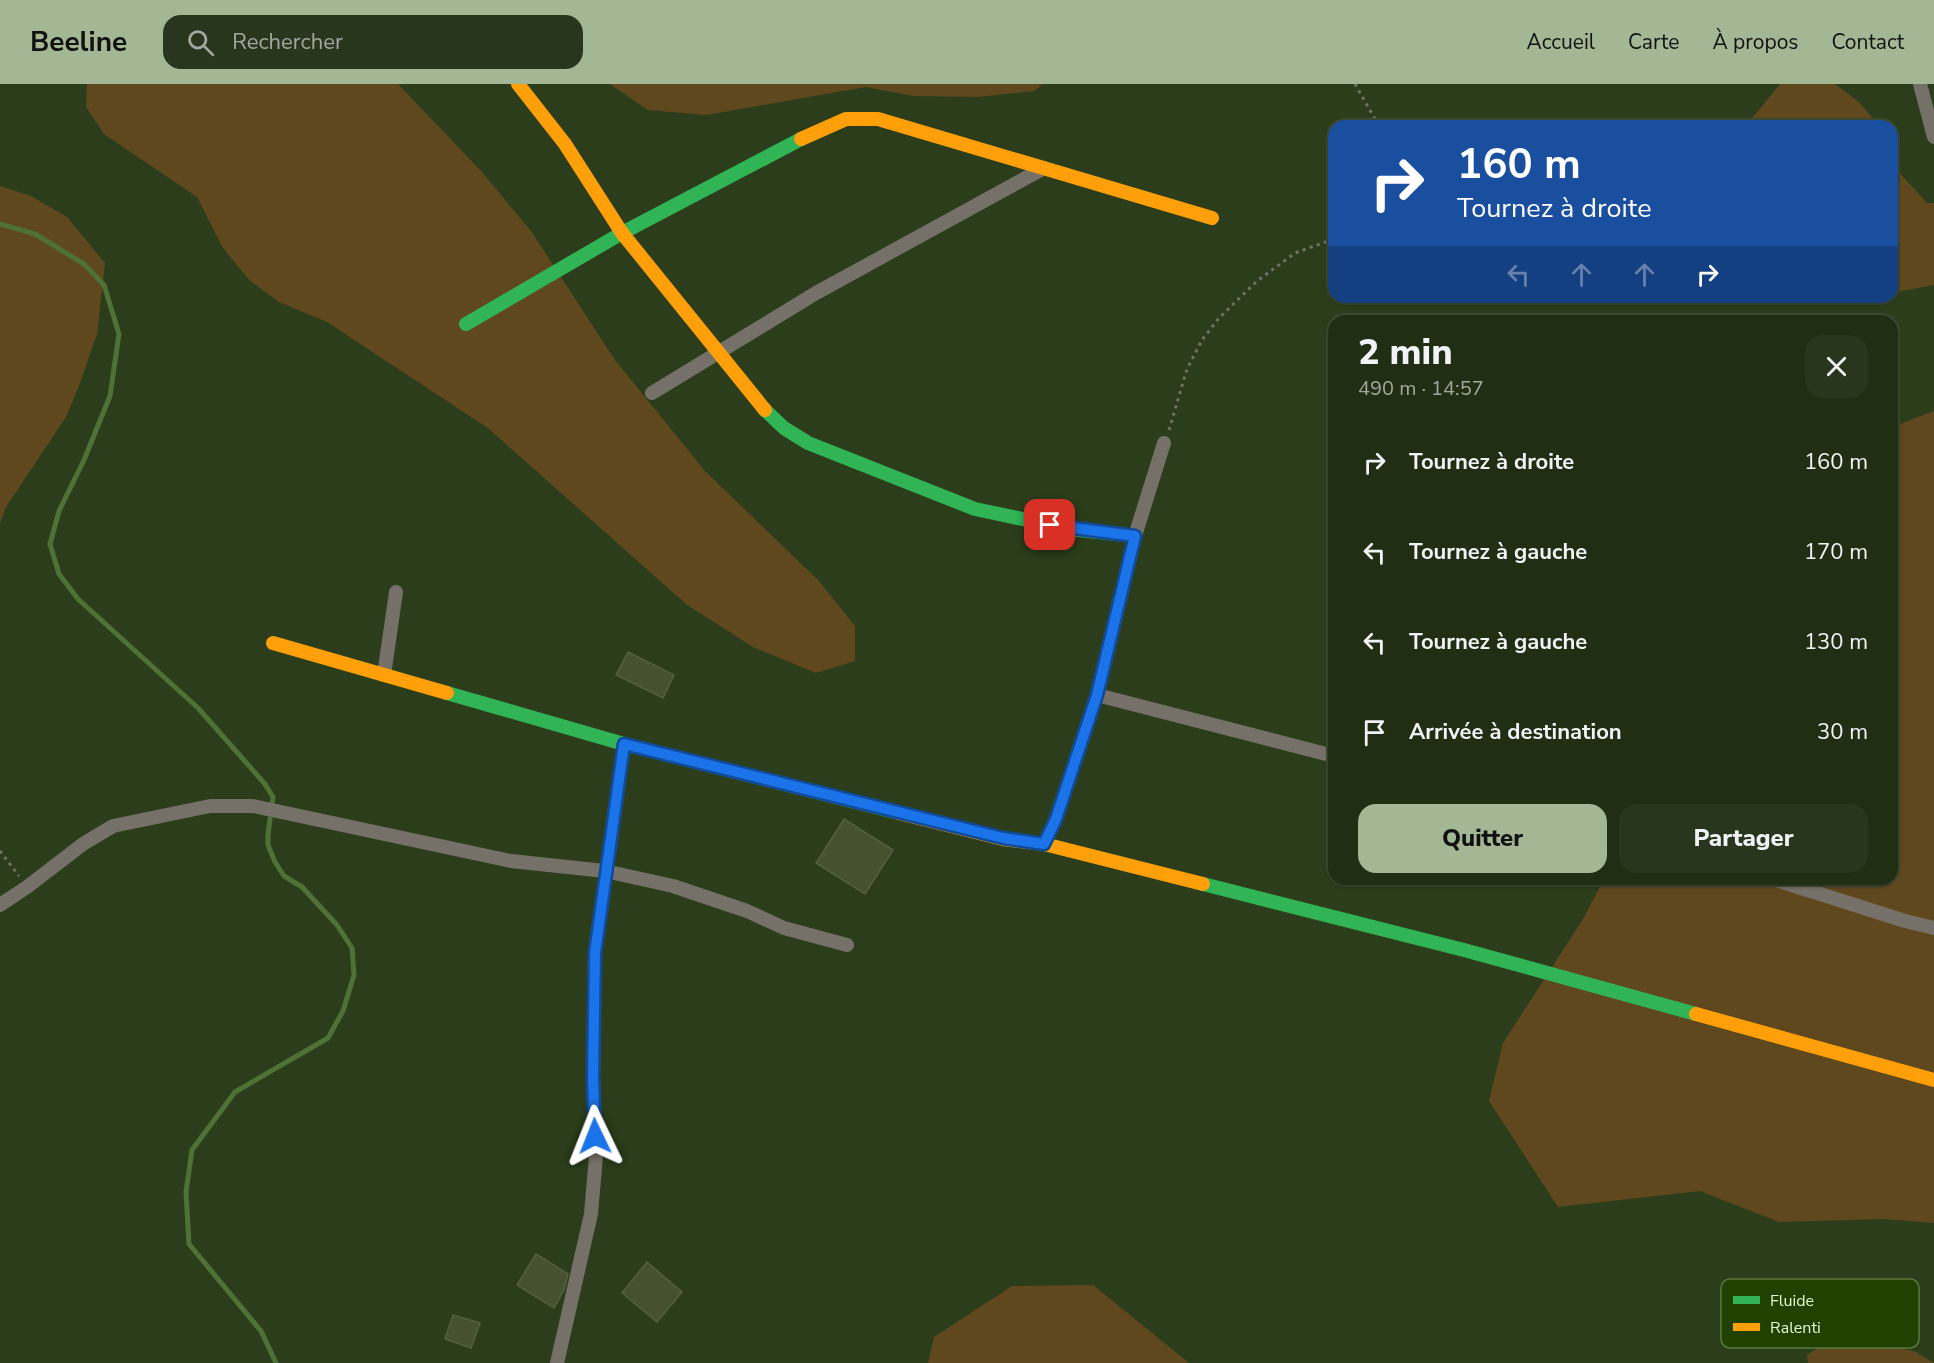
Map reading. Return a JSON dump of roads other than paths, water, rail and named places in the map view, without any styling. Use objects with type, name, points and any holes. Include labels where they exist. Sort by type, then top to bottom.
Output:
[{"type":"street","points":[[518,84],[565,144],[622,233],[760,405],[784,428],[832,454],[975,509],[1070,529],[1135,536]]},
{"type":"street","points":[[1920,84],[1934,137]]},
{"type":"street","points":[[466,324],[622,233],[808,135],[846,119],[878,119],[1212,218]]},
{"type":"street","points":[[652,393],[816,293],[1044,168]]},
{"type":"street","points":[[1044,844],[1056,819],[1097,695],[1135,536],[1164,443]]},
{"type":"street","points":[[384,675],[396,592]]},
{"type":"street","points":[[273,643],[624,744],[1003,838],[1044,844],[1464,950],[1934,1080]]},
{"type":"street","points":[[1097,695],[1328,754]]},
{"type":"street","points":[[557,1363],[591,1214],[596,1156],[593,1077],[595,953],[624,744]]},
{"type":"street","points":[[0,905],[27,888],[82,844],[113,826],[210,806],[253,806],[511,861],[605,871],[673,886],[747,911],[784,928],[847,945]]},
{"type":"street","points":[[1792,885],[1934,928]]},
{"type":"waterway","points":[[0,224],[35,234],[84,264],[104,285],[119,334],[110,396],[84,460],[59,511],[50,544],[59,574],[78,599],[198,708],[265,784],[273,797],[268,845],[275,862],[284,876],[302,887],[337,925],[352,948],[354,975],[343,1011],[328,1038],[235,1092],[192,1150],[186,1192],[189,1244],[261,1331],[276,1363]]}]
